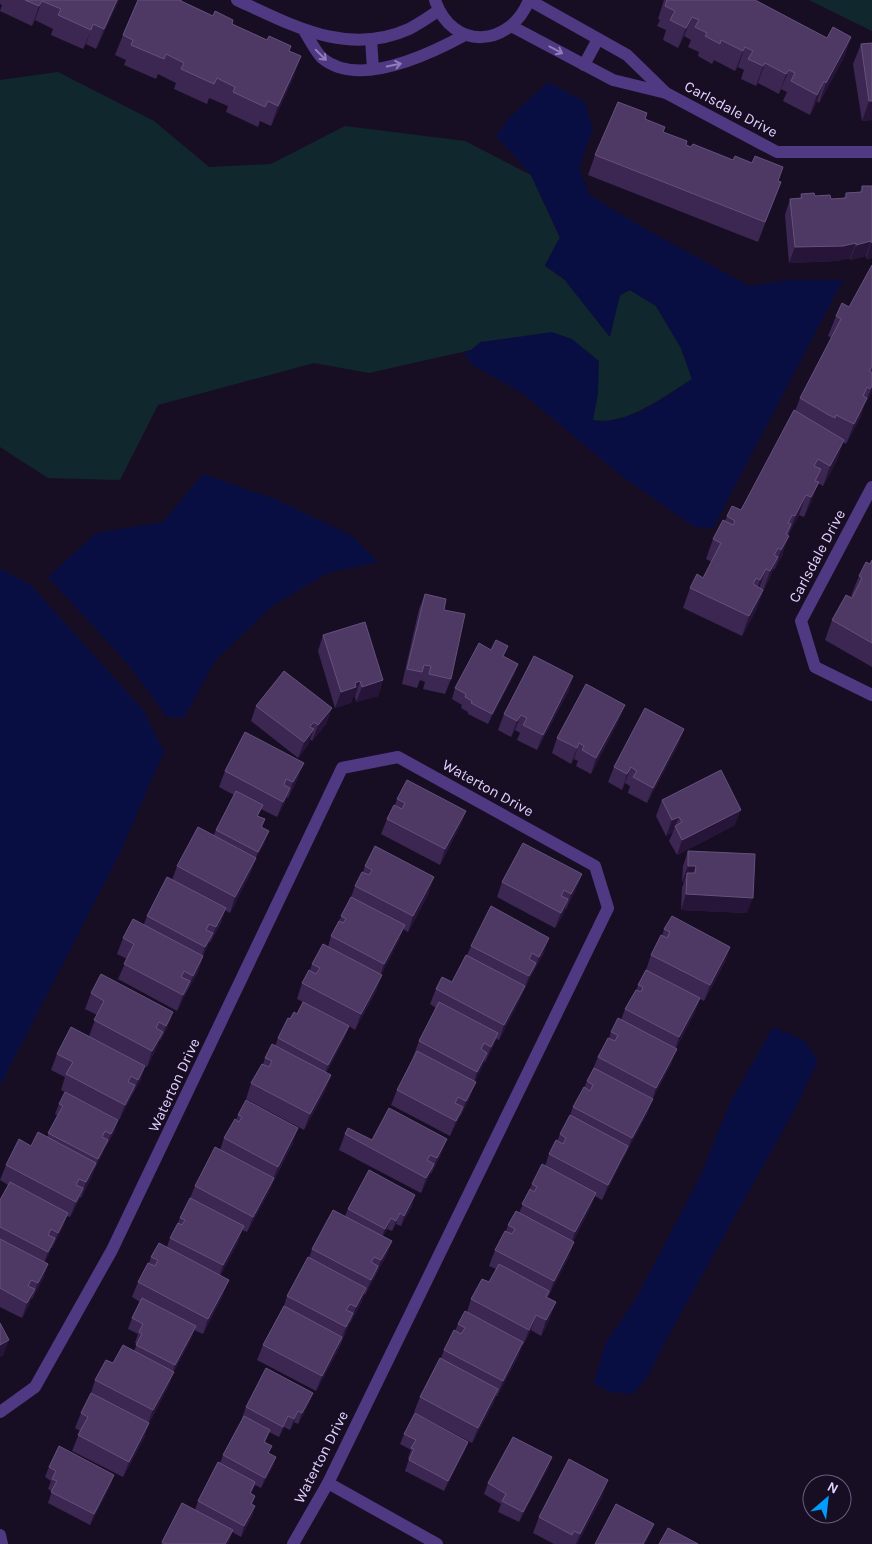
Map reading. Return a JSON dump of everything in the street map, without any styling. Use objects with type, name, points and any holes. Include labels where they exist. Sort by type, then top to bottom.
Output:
[{"type":"street","points":[[237,0],[306,32],[350,40],[371,38],[408,29],[436,6],[454,29],[465,34],[490,37],[502,34],[513,27],[523,15],[529,0]]},
{"type":"street","name":"Carlsdale Drive","points":[[529,0],[627,55],[666,93]]},
{"type":"street","name":"Carlsdale Drive","points":[[513,27],[613,80],[666,93],[777,152],[872,152]]},
{"type":"street","points":[[306,32],[322,57],[346,69],[373,69],[406,63],[423,57],[465,34]]},
{"type":"street","points":[[371,38],[373,69]]},
{"type":"street","points":[[584,65],[598,39]]},
{"type":"street","name":"Carlsdale Drive","points":[[872,487],[801,621],[815,668],[872,695]]},
{"type":"street","name":"Waterton Drive","points":[[0,1412],[35,1387],[112,1250],[342,768],[398,757],[595,866],[608,908],[328,1483],[293,1544]]},
{"type":"street","points":[[328,1483],[437,1544]]},
{"type":"street","points":[[0,1535],[2,1544]]},
{"type":"shaded area","points":[[809,0],[872,0],[872,31]]},
{"type":"shaded area","points":[[58,72],[154,121],[209,167],[271,164],[345,126],[465,141],[531,175],[560,238],[545,266],[565,280],[609,336],[620,295],[630,290],[656,306],[681,348],[692,379],[645,408],[619,419],[606,421],[593,420],[482,341],[471,350],[369,373],[314,363],[158,405],[120,480],[48,478],[0,447],[0,80]]},
{"type":"shaded area","points":[[548,82],[585,102],[593,129],[579,168],[590,195],[635,223],[749,286],[790,280],[843,280],[713,528],[694,527],[619,474],[523,394],[471,364],[464,352],[471,350],[481,342],[552,332],[572,339],[599,361],[598,394],[593,420],[605,421],[631,415],[658,402],[692,379],[681,348],[656,306],[630,290],[620,295],[610,337],[565,280],[545,265],[560,237],[531,175],[496,136],[508,119]]},
{"type":"shaded area","points":[[203,474],[275,499],[351,535],[378,562],[328,573],[271,607],[214,662],[184,718],[167,717],[128,664],[48,577],[96,533],[163,522]]},
{"type":"shaded area","points":[[0,569],[30,584],[144,711],[164,752],[119,855],[0,1086]]},
{"type":"shaded area","points":[[773,1027],[805,1041],[818,1061],[795,1109],[666,1340],[647,1378],[633,1394],[610,1392],[594,1384],[605,1344],[635,1300],[700,1177],[730,1103]]},
{"type":"building","points":[[25,0],[117,0],[104,29],[93,24],[91,30],[58,15],[61,9],[42,1],[39,6]]},
{"type":"building","points":[[138,0],[181,0],[213,16],[215,11],[233,20],[232,24],[267,40],[269,36],[291,46],[289,51],[301,56],[278,106],[268,101],[265,107],[233,92],[235,87],[217,78],[214,84],[181,69],[184,63],[166,54],[164,59],[131,45],[133,40],[123,35]]},
{"type":"building","points":[[667,0],[755,0],[827,38],[833,27],[851,37],[826,83],[824,81],[817,95],[791,81],[795,73],[789,70],[786,74],[765,63],[763,66],[748,59],[753,51],[745,47],[743,51],[721,40],[720,44],[705,36],[707,33],[695,27],[699,20],[692,17],[686,28],[670,20],[675,11],[665,6]]},
{"type":"building","points":[[872,43],[872,101],[869,101],[861,44]]},
{"type":"building","points":[[618,102],[647,113],[645,119],[665,127],[663,132],[687,141],[686,145],[691,147],[693,144],[733,160],[735,156],[752,163],[755,156],[783,167],[778,181],[781,182],[765,222],[595,155]]},
{"type":"building","points":[[862,186],[872,186],[872,243],[871,241],[856,245],[856,243],[843,246],[795,247],[790,199],[802,198],[801,194],[814,193],[815,196],[830,195],[831,199],[846,198],[846,193],[862,192]]},
{"type":"building","points":[[872,265],[872,366],[869,371],[872,373],[872,386],[870,389],[867,387],[863,396],[867,398],[854,424],[836,415],[835,418],[800,398],[841,319],[836,316],[842,303],[849,307]]},
{"type":"building","points":[[794,410],[844,440],[830,466],[818,459],[814,466],[821,469],[815,481],[819,482],[811,497],[806,495],[795,516],[792,515],[788,523],[791,524],[786,534],[789,536],[781,550],[778,548],[774,555],[778,557],[770,571],[766,569],[760,580],[756,578],[753,584],[763,590],[749,616],[690,588],[697,574],[703,578],[721,543],[713,539],[723,520],[733,525],[735,521],[727,516],[732,506],[741,510]]},
{"type":"building","points":[[872,560],[872,643],[832,620],[846,595],[852,598],[862,578],[859,576],[866,562],[870,564]]},
{"type":"building","points":[[425,594],[446,599],[444,610],[465,614],[451,679],[429,674],[431,666],[424,665],[422,672],[407,669]]},
{"type":"building","points":[[365,622],[383,680],[362,687],[360,681],[355,683],[356,687],[341,692],[323,635]]},
{"type":"building","points":[[496,640],[508,646],[503,656],[518,664],[492,714],[471,703],[472,701],[465,697],[466,694],[455,688],[479,643],[491,650]]},
{"type":"building","points":[[534,656],[573,676],[543,735],[523,725],[527,718],[521,715],[517,721],[504,714]]},
{"type":"building","points":[[284,671],[332,708],[318,725],[314,722],[310,727],[314,729],[304,742],[256,706]]},
{"type":"building","points":[[586,684],[625,705],[596,758],[582,750],[584,746],[579,743],[577,748],[557,738]]},
{"type":"building","points":[[645,708],[684,729],[653,788],[633,777],[637,771],[631,767],[627,774],[614,767]]},
{"type":"building","points":[[245,732],[304,763],[293,782],[286,779],[284,785],[290,788],[283,802],[225,771]]},
{"type":"building","points":[[721,770],[741,810],[682,840],[675,826],[682,822],[679,817],[672,820],[662,800]]},
{"type":"building","points":[[407,780],[466,811],[445,849],[387,819],[394,805],[402,809],[405,803],[397,799]]},
{"type":"building","points":[[236,791],[263,805],[257,816],[265,819],[261,827],[269,831],[258,852],[216,830]]},
{"type":"building","points":[[198,827],[256,858],[235,897],[177,866]]},
{"type":"building","points":[[523,843],[582,874],[571,894],[564,890],[561,896],[568,899],[561,913],[502,882]]},
{"type":"building","points":[[375,846],[434,877],[413,916],[355,886],[362,872],[369,875],[372,870],[365,866]]},
{"type":"building","points":[[688,851],[755,854],[753,898],[686,894],[687,873],[695,873],[696,866],[688,866]]},
{"type":"building","points":[[167,877],[226,908],[216,927],[209,924],[206,930],[213,933],[205,947],[147,916]]},
{"type":"building","points":[[351,897],[405,925],[384,964],[331,936],[339,921],[343,923],[346,919],[341,916]]},
{"type":"building","points":[[491,906],[549,938],[539,957],[532,953],[529,959],[536,963],[529,976],[471,946]]},
{"type":"building","points":[[672,916],[730,947],[710,985],[651,955],[661,935],[667,938],[670,932],[664,929]]},
{"type":"building","points":[[133,919],[203,956],[193,976],[184,971],[181,977],[190,981],[183,995],[124,964],[134,944],[123,938]]},
{"type":"building","points":[[323,944],[382,975],[361,1014],[302,983],[309,970],[316,974],[320,968],[312,964]]},
{"type":"building","points":[[466,955],[525,986],[504,1025],[436,989],[442,977],[452,982]]},
{"type":"building","points":[[646,970],[700,998],[679,1037],[625,1009],[636,990],[641,992],[643,987],[638,985]]},
{"type":"building","points":[[101,974],[173,1012],[166,1026],[159,1022],[156,1028],[163,1032],[152,1051],[94,1020],[104,1001],[91,993]]},
{"type":"building","points":[[303,1002],[349,1026],[328,1065],[278,1038],[288,1018],[290,1019],[294,1012],[297,1014]]},
{"type":"building","points":[[439,1002],[498,1033],[491,1047],[484,1043],[481,1049],[487,1053],[477,1072],[419,1041]]},
{"type":"building","points":[[618,1018],[677,1049],[656,1088],[598,1057],[608,1038],[615,1041],[618,1035],[611,1032]]},
{"type":"building","points":[[71,1027],[145,1066],[138,1080],[131,1076],[128,1082],[135,1085],[125,1105],[66,1074],[73,1062],[57,1054]]},
{"type":"building","points":[[272,1044],[331,1075],[310,1114],[251,1083],[262,1064],[269,1067],[272,1061],[265,1058]]},
{"type":"building","points":[[417,1051],[476,1082],[466,1101],[458,1097],[455,1103],[463,1107],[456,1121],[397,1090]]},
{"type":"building","points":[[594,1068],[653,1099],[632,1138],[573,1107],[584,1087],[590,1091],[593,1085],[587,1081]]},
{"type":"building","points":[[65,1092],[118,1120],[111,1134],[105,1131],[102,1137],[108,1140],[98,1159],[48,1133],[63,1106],[59,1104]]},
{"type":"building","points":[[246,1100],[298,1128],[278,1167],[224,1138],[235,1119],[239,1122],[242,1117],[238,1115]]},
{"type":"building","points":[[389,1108],[447,1139],[437,1158],[430,1155],[427,1160],[434,1164],[426,1178],[345,1134],[348,1128],[372,1140]]},
{"type":"building","points":[[570,1115],[628,1146],[608,1185],[549,1154],[556,1140],[563,1144],[566,1138],[560,1134]]},
{"type":"building","points":[[38,1132],[96,1163],[86,1182],[79,1179],[76,1185],[83,1188],[76,1202],[6,1165],[19,1139],[31,1146]]},
{"type":"building","points":[[215,1147],[274,1178],[253,1217],[195,1186]]},
{"type":"building","points":[[542,1164],[596,1193],[575,1232],[522,1204],[530,1189],[534,1192],[537,1187],[532,1184]]},
{"type":"building","points":[[369,1170],[415,1195],[404,1216],[400,1213],[396,1221],[391,1218],[385,1229],[348,1209]]},
{"type":"building","points":[[10,1182],[68,1213],[58,1233],[51,1229],[48,1235],[55,1238],[48,1252],[0,1227],[0,1200]]},
{"type":"building","points":[[190,1198],[244,1226],[223,1265],[170,1238],[178,1223],[182,1225],[185,1220],[180,1218]]},
{"type":"building","points":[[333,1210],[392,1241],[381,1260],[374,1257],[371,1262],[378,1266],[371,1280],[312,1249]]},
{"type":"building","points":[[516,1211],[574,1242],[554,1281],[495,1250],[505,1231],[512,1234],[515,1229],[508,1225]]},
{"type":"building","points":[[0,1239],[48,1264],[38,1283],[31,1280],[28,1286],[35,1289],[27,1303],[0,1288]]},
{"type":"building","points":[[159,1243],[229,1280],[208,1319],[138,1282],[148,1263],[155,1266],[158,1260],[151,1257]]},
{"type":"building","points":[[308,1257],[366,1288],[356,1307],[350,1304],[346,1310],[353,1313],[346,1327],[287,1296]]},
{"type":"building","points":[[499,1264],[549,1291],[546,1297],[556,1302],[546,1320],[536,1315],[529,1330],[471,1299],[482,1279],[489,1282]]},
{"type":"building","points":[[142,1298],[196,1326],[175,1365],[136,1345],[142,1334],[139,1332],[143,1324],[132,1318]]},
{"type":"building","points":[[284,1306],[342,1337],[322,1376],[263,1345]]},
{"type":"building","points":[[465,1311],[523,1342],[503,1381],[444,1350],[454,1330],[461,1334],[465,1328],[458,1324]]},
{"type":"building","points":[[0,1323],[9,1340],[0,1345]]},
{"type":"building","points":[[123,1345],[174,1372],[153,1410],[95,1380],[106,1360],[113,1363]]},
{"type":"building","points":[[440,1358],[498,1389],[478,1428],[420,1397]]},
{"type":"building","points":[[266,1368],[313,1393],[302,1413],[298,1411],[294,1419],[288,1416],[283,1427],[246,1407]]},
{"type":"building","points":[[91,1393],[149,1423],[129,1462],[78,1435],[88,1417],[81,1413]]},
{"type":"building","points":[[415,1413],[468,1442],[448,1481],[409,1460],[414,1449],[411,1448],[416,1440],[404,1434]]},
{"type":"building","points":[[244,1416],[270,1430],[264,1442],[272,1446],[268,1453],[276,1457],[265,1478],[223,1455]]},
{"type":"building","points":[[513,1437],[552,1457],[523,1512],[502,1501],[506,1494],[488,1483]]},
{"type":"building","points":[[59,1446],[114,1475],[94,1514],[51,1492],[57,1481],[52,1479],[56,1471],[49,1467]]},
{"type":"building","points":[[569,1459],[608,1480],[580,1534],[574,1531],[572,1535],[539,1517]]},
{"type":"building","points":[[218,1462],[255,1482],[250,1493],[255,1496],[251,1504],[255,1506],[244,1526],[198,1501]]},
{"type":"building","points":[[182,1503],[233,1530],[225,1544],[165,1544],[162,1542]]},
{"type":"building","points":[[616,1504],[654,1524],[643,1544],[595,1544]]},
{"type":"building","points":[[668,1528],[698,1544],[659,1544]]}]
